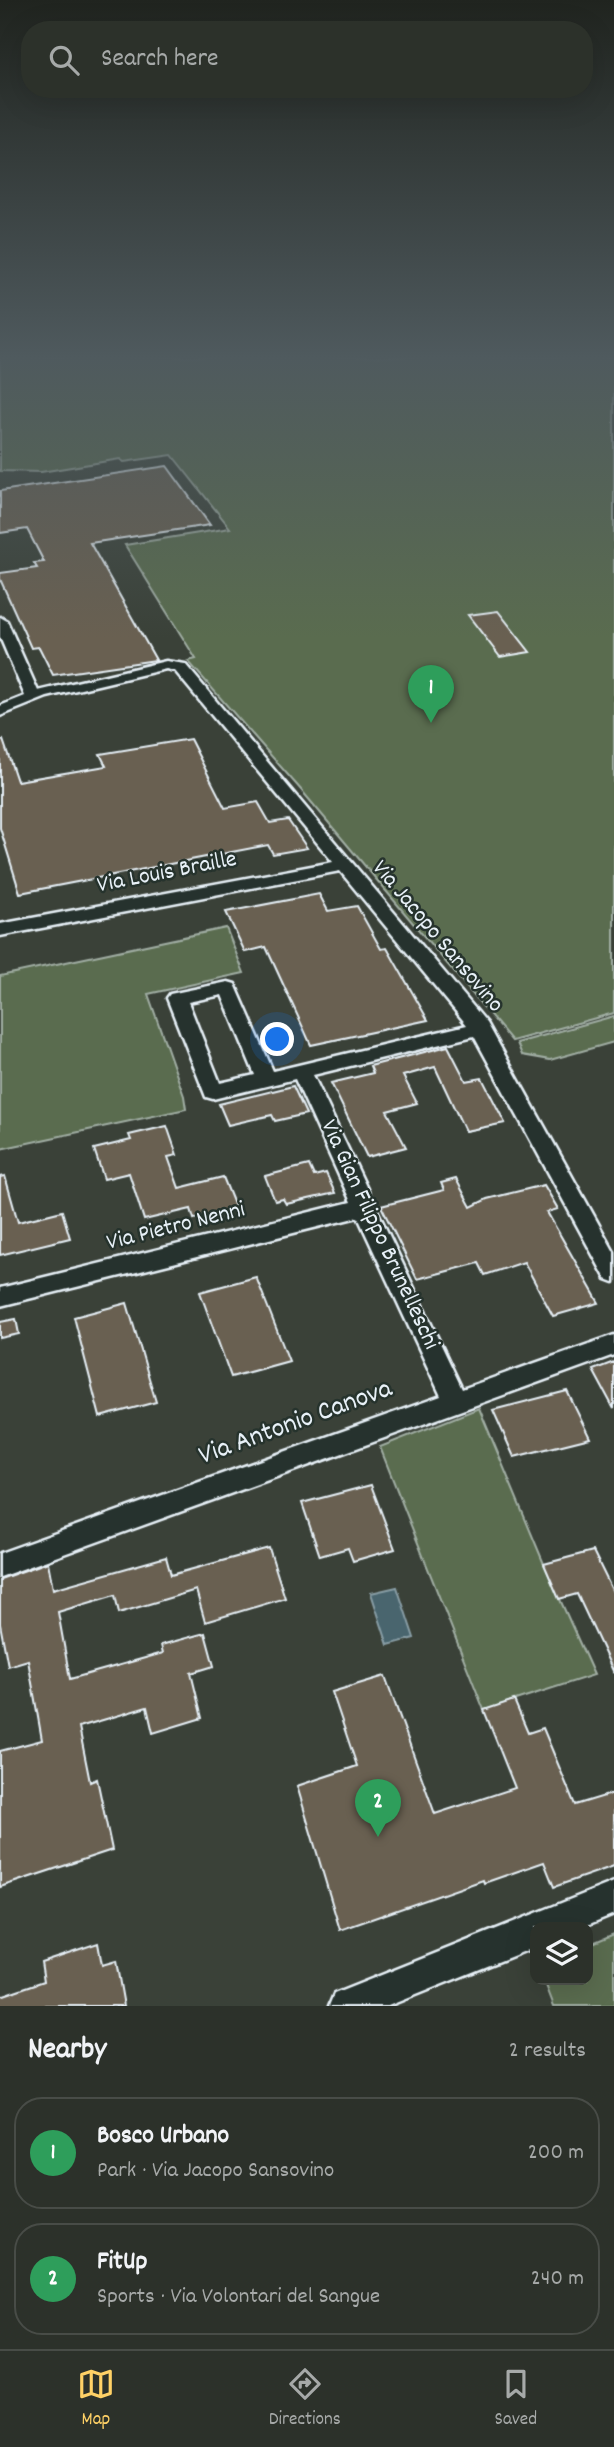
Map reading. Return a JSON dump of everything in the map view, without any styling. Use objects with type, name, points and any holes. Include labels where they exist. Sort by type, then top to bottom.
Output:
[{"type":"street","points":[[0,621],[33,697],[0,711]]},
{"type":"street","name":"Via Jacopo Sansovino","points":[[33,697],[166,665],[180,667],[480,1028],[614,1273]]},
{"type":"street","name":"Via Louis Braille","points":[[0,930],[343,865]]},
{"type":"street","points":[[267,1080],[228,988],[177,998],[213,1092],[267,1080],[480,1028]]},
{"type":"street","name":"Via Gian Filippo Brunelleschi","points":[[302,1071],[455,1399]]},
{"type":"street","name":"Via Pietro Nenni","points":[[0,1297],[365,1207]]},
{"type":"street","name":"Via Antonio Canova","points":[[0,1564],[455,1399],[614,1345]]},
{"type":"street","points":[[556,1922],[614,1898]]},
{"type":"street","points":[[346,2006],[530,1933]]},
{"type":"green space","points":[[0,451],[614,451],[614,1013],[512,1041],[302,791],[188,661],[196,659],[125,545],[230,528],[172,455],[124,462],[120,459],[41,472],[0,471]]},
{"type":"green space","points":[[226,928],[244,973],[148,994],[184,1096],[186,1109],[0,1149],[0,976]]},
{"type":"green space","points":[[614,1016],[614,1042],[550,1060],[522,1055],[517,1043]]},
{"type":"green space","points":[[479,1408],[594,1675],[484,1710],[380,1447]]},
{"type":"green space","points":[[614,1934],[614,2006],[554,2006],[546,1985],[593,1985],[593,1943]]},
{"type":"water","points":[[397,1587],[414,1638],[388,1645],[371,1593]]},
{"type":"building","points":[[167,466],[210,525],[90,543],[156,660],[53,675],[39,647],[31,648],[0,579],[0,573],[37,568],[34,563],[44,562],[27,529],[0,533],[0,491]]},
{"type":"building","points":[[498,611],[530,652],[500,657],[468,615]]},
{"type":"building","points":[[190,739],[225,808],[258,802],[270,823],[288,820],[307,848],[273,854],[268,845],[20,893],[0,828],[0,741],[3,740],[17,781],[106,766],[100,754]]},
{"type":"building","points":[[319,894],[328,911],[357,906],[381,949],[387,948],[428,1020],[311,1045],[266,947],[245,952],[226,912]]},
{"type":"building","points":[[448,1046],[466,1081],[482,1078],[505,1123],[465,1131],[435,1067],[403,1076],[417,1103],[387,1111],[406,1147],[367,1157],[331,1083],[373,1073],[370,1066]]},
{"type":"building","points":[[293,1086],[306,1114],[275,1121],[272,1115],[228,1125],[219,1104]]},
{"type":"building","points":[[167,1126],[177,1155],[168,1157],[179,1188],[223,1177],[236,1209],[194,1219],[191,1209],[144,1220],[129,1173],[104,1179],[94,1149],[131,1140],[129,1135]]},
{"type":"building","points":[[309,1165],[314,1176],[326,1173],[335,1193],[286,1204],[283,1199],[275,1201],[265,1176]]},
{"type":"building","points":[[5,1176],[18,1222],[62,1211],[70,1238],[0,1255],[0,1177]]},
{"type":"building","points":[[456,1179],[471,1207],[487,1199],[544,1185],[558,1209],[547,1212],[599,1303],[553,1316],[524,1262],[485,1275],[479,1263],[417,1279],[381,1206],[444,1190],[441,1183]]},
{"type":"building","points":[[256,1277],[289,1361],[231,1377],[200,1292]]},
{"type":"building","points":[[127,1303],[156,1402],[100,1417],[74,1317]]},
{"type":"building","points":[[16,1319],[19,1334],[0,1338],[0,1322]]},
{"type":"building","points":[[614,1362],[614,1409],[593,1370]]},
{"type":"building","points":[[567,1391],[590,1438],[514,1457],[493,1410]]},
{"type":"building","points":[[371,1485],[395,1549],[353,1561],[348,1548],[320,1556],[302,1503]]},
{"type":"building","points":[[269,1548],[285,1598],[205,1622],[196,1590],[119,1613],[115,1595],[58,1612],[70,1679],[163,1653],[161,1645],[205,1633],[214,1666],[191,1673],[202,1718],[153,1733],[147,1707],[79,1727],[90,1782],[97,1779],[112,1850],[0,1887],[0,1751],[42,1740],[28,1660],[8,1666],[0,1624],[0,1579],[48,1562],[53,1589],[166,1557],[171,1575]]},
{"type":"building","points":[[593,1551],[614,1594],[614,1673],[577,1594],[559,1599],[544,1564]]},
{"type":"building","points":[[385,1676],[435,1814],[515,1788],[484,1710],[514,1700],[528,1733],[543,1728],[575,1805],[614,1793],[614,1866],[554,1887],[544,1862],[484,1883],[483,1880],[340,1930],[297,1786],[357,1766],[332,1692]]},
{"type":"building","points":[[98,1943],[102,1965],[116,1961],[124,2006],[0,2006],[0,1996],[44,1981],[41,1962]]},
{"type":"place","name":"Bosco Urbano","points":[[431,723]]},
{"type":"place","name":"FitUp","points":[[378,1837]]}]
